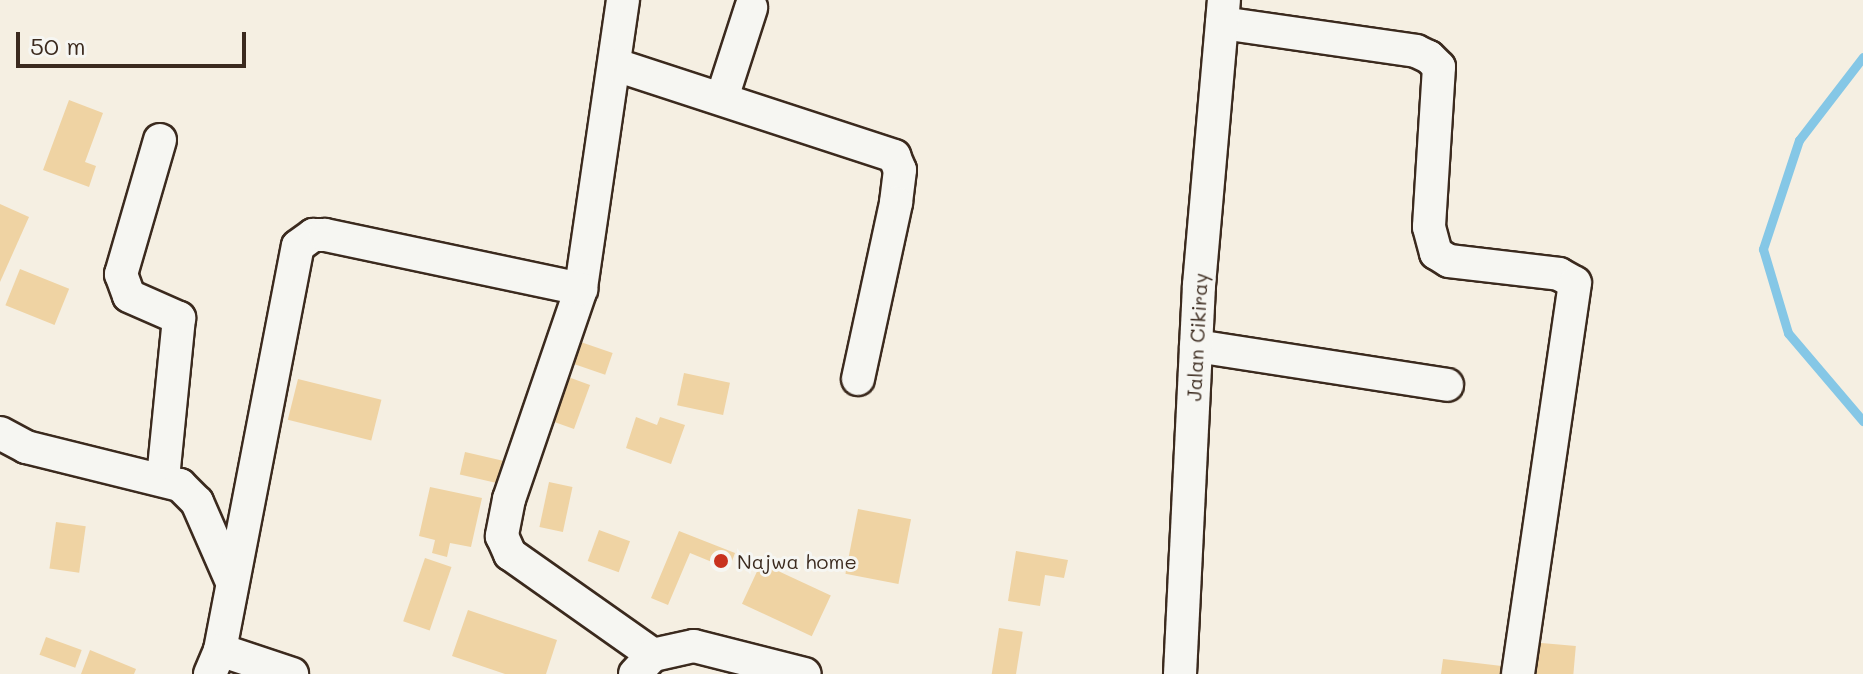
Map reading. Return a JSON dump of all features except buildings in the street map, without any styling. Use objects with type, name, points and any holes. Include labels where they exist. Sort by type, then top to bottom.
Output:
[{"type":"street","points":[[623,0],[616,65],[581,289],[509,499],[502,536],[510,554],[644,665],[694,646],[805,674]]},
{"type":"street","points":[[722,98],[751,8]]},
{"type":"street","points":[[1223,12],[1429,57],[1439,67],[1429,227],[1436,253],[1449,261],[1559,274],[1575,283],[1518,674]]},
{"type":"street","name":"Jalan Cikiray","points":[[1180,674],[1196,346],[1223,12]]},
{"type":"street","points":[[616,65],[888,152],[899,163],[896,203],[858,379]]},
{"type":"street","points":[[160,140],[121,274],[129,296],[179,318],[163,477]]},
{"type":"street","points":[[292,674],[215,662],[298,246],[304,240],[325,235],[581,289]]},
{"type":"street","points":[[1196,346],[1447,385]]},
{"type":"street","points":[[0,433],[38,451],[163,477],[197,502],[231,580]]},
{"type":"waterway","points":[[1863,57],[1799,140],[1763,249],[1788,333],[1863,421]]},
{"type":"place","name":"Najwa home","points":[[721,561]]}]
